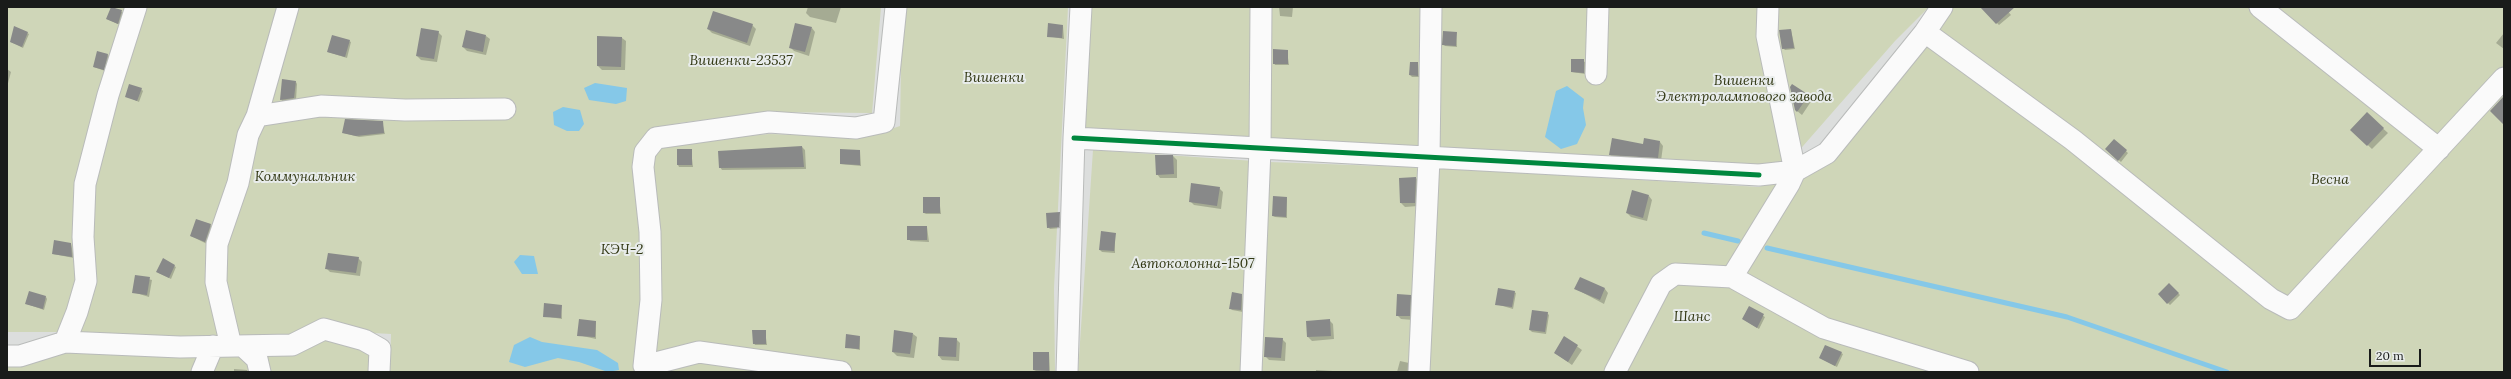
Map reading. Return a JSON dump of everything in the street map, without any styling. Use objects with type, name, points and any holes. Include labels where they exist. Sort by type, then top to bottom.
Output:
[{"type":"street","points":[[65,342],[77,312],[86,281],[83,237],[85,184],[108,95],[136,7]]},
{"type":"street","points":[[229,346],[216,282],[216,244],[238,183],[248,135],[257,116],[288,7]]},
{"type":"street","points":[[841,372],[699,352],[640,370],[651,300],[650,232],[643,167],[645,152],[656,138],[770,122],[856,128],[884,122],[896,7]]},
{"type":"street","points":[[1067,372],[1074,138],[1080,7]]},
{"type":"street","points":[[1251,372],[1260,149],[1261,7]]},
{"type":"street","points":[[1419,372],[1429,159],[1431,7]]},
{"type":"street","points":[[1596,74],[1598,7]]},
{"type":"street","points":[[1732,277],[1789,184],[1795,170],[1767,36],[1768,7]]},
{"type":"street","points":[[1074,138],[1429,159],[1759,175],[1795,170],[1827,153],[1925,32],[1942,7]]},
{"type":"street","points":[[2260,7],[2439,149]]},
{"type":"street","points":[[1925,32],[2073,140],[2271,300],[2290,308],[2504,78]]},
{"type":"street","points":[[257,116],[320,106],[405,110],[505,109]]},
{"type":"street","points":[[1615,372],[1661,284],[1675,274],[1732,277],[1824,328],[1968,372]]},
{"type":"street","points":[[18,361],[65,342],[229,346],[292,345],[324,329],[364,340],[380,349],[379,372]]},
{"type":"street","points":[[202,372],[229,346]]},
{"type":"street","points":[[229,346],[258,359],[260,372]]},
{"type":"green space","points":[[7,7],[881,7],[872,113],[767,112],[679,123],[679,142],[769,134],[867,137],[900,126],[902,7],[1068,7],[1054,288],[1055,372],[390,372],[391,334],[373,333],[371,372],[271,372],[250,338],[163,339],[82,332],[7,332]]},
{"type":"green space","name":"Вишенки Электролампового завода","points":[[1089,7],[1929,7],[1895,41],[1789,162],[1761,172],[1085,133]]},
{"type":"green space","points":[[1950,7],[2504,7],[2504,372],[1078,372],[1093,150],[1269,162],[1436,168],[1759,187],[1829,161]]},
{"type":"green space","points":[[62,351],[237,351],[254,372],[7,372],[7,362]]},
{"type":"water","points":[[595,83],[627,88],[626,101],[616,104],[589,100],[584,88]]},
{"type":"water","points":[[1567,86],[1584,99],[1583,108],[1586,125],[1577,144],[1561,149],[1545,137],[1556,91]]},
{"type":"water","points":[[563,107],[580,110],[584,124],[579,131],[567,131],[554,125],[553,112]]},
{"type":"water","points":[[520,255],[534,256],[538,274],[522,274],[514,262]]},
{"type":"water","points":[[530,337],[542,342],[597,350],[618,363],[619,370],[608,372],[579,362],[558,358],[525,367],[509,362],[514,345]]},
{"type":"building","points":[[111,7],[122,10],[118,24],[106,19]]},
{"type":"building","points":[[1980,7],[2015,7],[1996,24]]},
{"type":"building","points":[[713,11],[753,24],[747,43],[707,29]]},
{"type":"building","points":[[795,23],[812,27],[805,52],[789,48]]},
{"type":"building","points":[[1048,23],[1063,25],[1062,38],[1047,37]]},
{"type":"building","points":[[14,26],[28,32],[22,47],[10,42]]},
{"type":"building","points":[[421,28],[439,31],[434,59],[416,56]]},
{"type":"building","points":[[1791,29],[1794,48],[1782,49],[1779,30]]},
{"type":"building","points":[[466,30],[486,35],[483,52],[462,47]]},
{"type":"building","points":[[1443,31],[1457,32],[1456,46],[1442,45]]},
{"type":"building","points":[[332,35],[350,40],[345,57],[327,52]]},
{"type":"building","points":[[597,36],[622,37],[621,67],[597,66]]},
{"type":"building","points":[[1273,49],[1288,50],[1288,64],[1273,64]]},
{"type":"building","points":[[97,51],[108,54],[104,70],[93,67]]},
{"type":"building","points":[[1571,59],[1584,59],[1584,73],[1571,72]]},
{"type":"building","points":[[1410,62],[1418,62],[1418,76],[1409,75]]},
{"type":"building","points":[[282,79],[296,81],[294,98],[280,100]]},
{"type":"building","points":[[129,84],[142,88],[137,101],[125,97]]},
{"type":"building","points":[[1792,84],[1809,95],[1797,112],[1795,110],[1790,87]]},
{"type":"building","points":[[2504,96],[2504,125],[2490,111]]},
{"type":"building","points":[[2367,112],[2384,128],[2367,146],[2350,130]]},
{"type":"building","points":[[345,119],[383,121],[384,133],[356,136],[342,133]]},
{"type":"building","points":[[1612,138],[1643,144],[1644,138],[1660,141],[1658,158],[1609,155]]},
{"type":"building","points":[[2114,139],[2127,150],[2118,161],[2105,149]]},
{"type":"building","points":[[802,146],[804,167],[719,168],[718,151]]},
{"type":"building","points":[[677,149],[692,149],[692,165],[677,165]]},
{"type":"building","points":[[840,149],[860,150],[860,165],[840,164]]},
{"type":"building","points":[[1155,155],[1173,155],[1174,174],[1156,175]]},
{"type":"building","points":[[1416,177],[1415,203],[1400,203],[1399,178]]},
{"type":"building","points":[[1191,183],[1220,187],[1217,206],[1189,202]]},
{"type":"building","points":[[1632,190],[1649,195],[1643,218],[1626,213]]},
{"type":"building","points":[[1273,196],[1287,197],[1286,217],[1272,216]]},
{"type":"building","points":[[923,197],[940,197],[940,213],[923,213]]},
{"type":"building","points":[[1060,212],[1059,227],[1047,228],[1046,213]]},
{"type":"building","points":[[196,219],[211,224],[205,242],[190,236]]},
{"type":"building","points":[[907,226],[927,226],[927,240],[907,240]]},
{"type":"building","points":[[1101,231],[1116,233],[1114,251],[1099,250]]},
{"type":"building","points":[[54,240],[71,243],[72,257],[52,254]]},
{"type":"building","points":[[328,253],[359,257],[356,273],[325,269]]},
{"type":"building","points":[[163,258],[175,265],[169,278],[156,272]]},
{"type":"building","points":[[135,275],[150,277],[147,295],[132,293]]},
{"type":"building","points":[[1580,277],[1605,288],[1600,300],[1574,289]]},
{"type":"building","points":[[2169,283],[2179,293],[2167,304],[2158,294]]},
{"type":"building","points":[[1498,288],[1515,291],[1512,307],[1495,305]]},
{"type":"building","points":[[29,291],[46,296],[43,309],[25,304]]},
{"type":"building","points":[[1232,292],[1242,294],[1241,310],[1229,309]]},
{"type":"building","points":[[1397,294],[1411,295],[1410,316],[1396,316]]},
{"type":"building","points":[[544,303],[562,305],[561,318],[543,317]]},
{"type":"building","points":[[1749,306],[1764,314],[1757,328],[1742,319]]},
{"type":"building","points":[[1532,310],[1548,312],[1545,332],[1529,330]]},
{"type":"building","points":[[579,319],[596,321],[595,337],[577,336]]},
{"type":"building","points":[[1330,319],[1331,336],[1307,337],[1306,321]]},
{"type":"building","points":[[752,330],[766,330],[766,344],[753,344]]},
{"type":"building","points":[[894,330],[913,333],[910,354],[892,352]]},
{"type":"building","points":[[846,334],[860,336],[859,349],[845,348]]},
{"type":"building","points":[[1564,336],[1578,345],[1568,362],[1554,353]]},
{"type":"building","points":[[939,337],[957,338],[956,357],[938,356]]},
{"type":"building","points":[[1265,337],[1283,338],[1281,358],[1264,357]]},
{"type":"building","points":[[1825,345],[1842,352],[1835,366],[1819,358]]},
{"type":"building","points":[[1033,352],[1049,352],[1049,371],[1033,370]]},
{"type":"waterway","points":[[1704,233],[1738,241]]},
{"type":"waterway","points":[[1767,248],[2067,317],[2227,372]]},
{"type":"cycle path","points":[[1074,138],[1759,175]]},
{"type":"park label","name":"Вишенки-23537","points":[[741,61]]},
{"type":"park label","name":"Вишенки","points":[[994,78]]},
{"type":"park label","name":"Коммунальник","points":[[305,177]]},
{"type":"park label","name":"Весна","points":[[2330,180]]},
{"type":"park label","name":"КЭЧ-2","points":[[622,250]]},
{"type":"park label","name":"Автоколонна-1507","points":[[1193,264]]},
{"type":"park label","name":"Шанс","points":[[1692,317]]}]
